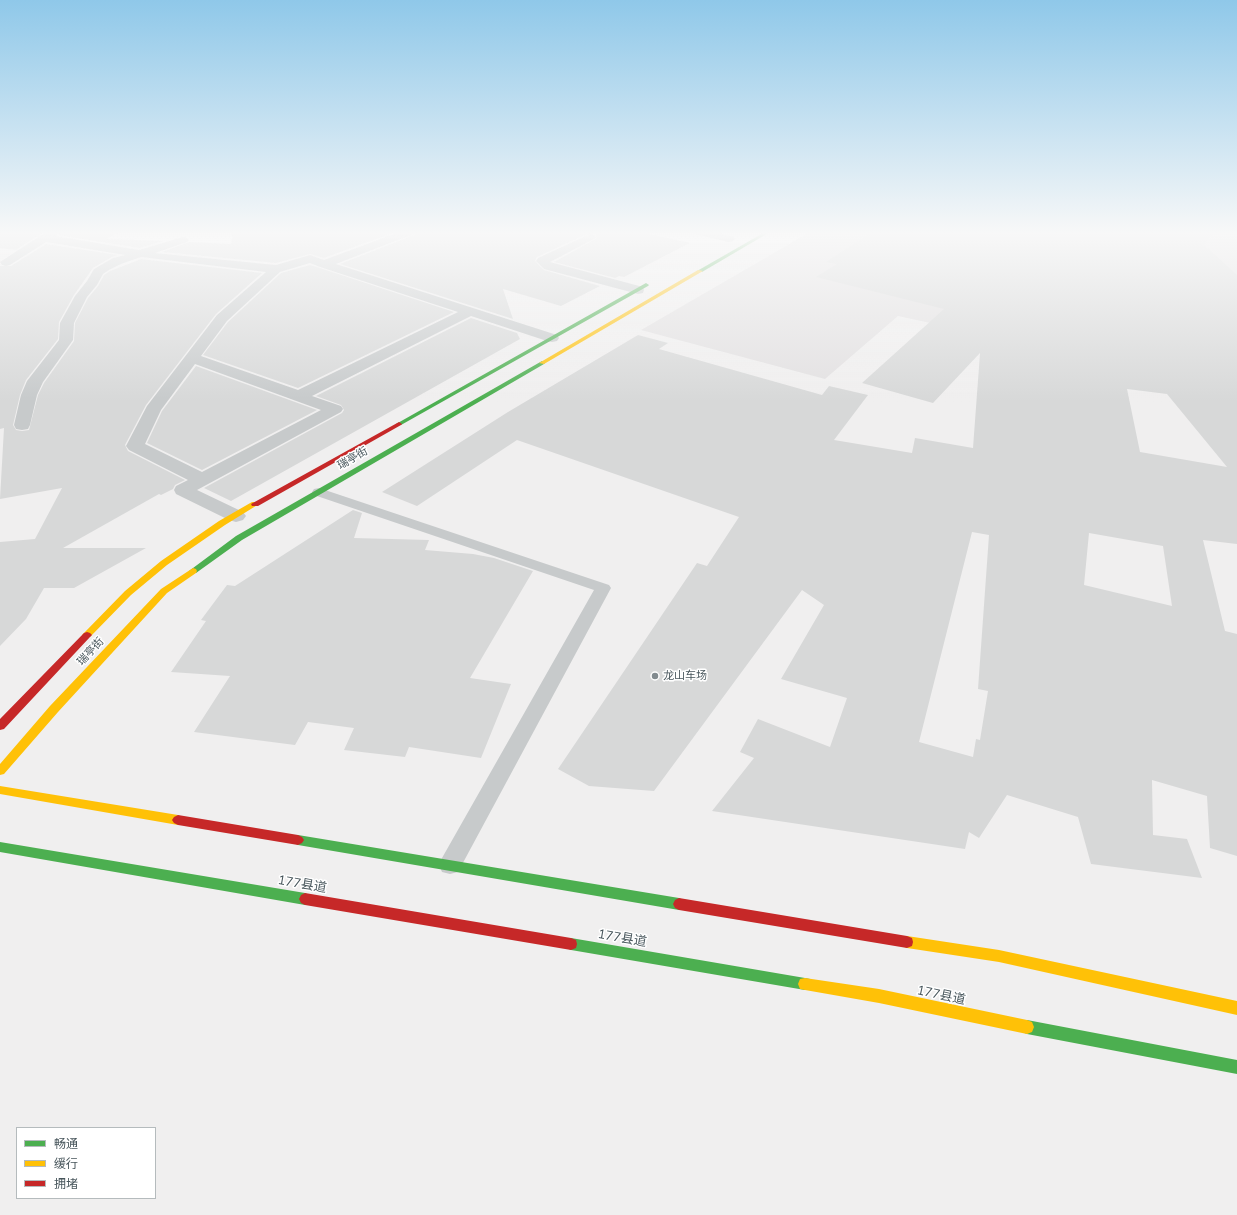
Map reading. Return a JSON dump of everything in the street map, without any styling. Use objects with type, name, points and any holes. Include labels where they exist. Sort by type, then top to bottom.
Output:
[{"type":"main road","name":"瑞亭街","points":[[0,771],[54,709],[164,591],[239,538],[670,289]]},
{"type":"main road","name":"瑞亭街","points":[[0,726],[128,593],[164,563],[236,516],[638,290]]},
{"type":"main road","points":[[0,790],[881,938],[999,956],[1237,1008]]},
{"type":"main road","name":"177县道","points":[[0,847],[878,996],[1067,1035],[1237,1067]]},
{"type":"street","points":[[22,425],[28,395],[35,381],[66,340],[67,323],[81,296],[87,289]]},
{"type":"street","points":[[203,480],[134,446],[153,409],[222,318],[254,289]]},
{"type":"street","points":[[399,289],[552,338]]},
{"type":"street","points":[[633,289],[638,290]]},
{"type":"street","points":[[299,396],[470,312]]},
{"type":"street","points":[[192,358],[335,409],[183,490],[236,516]]},
{"type":"lane","points":[[319,492],[603,588],[450,866]]},
{"type":"shaded area","points":[[712,289],[1237,289],[1237,368],[1054,350],[898,316],[825,379],[641,330]]},
{"type":"building","points":[[0,289],[78,289],[59,322],[58,339],[26,380],[20,395],[13,425],[16,430],[22,431],[29,430],[38,395],[44,383],[74,341],[75,323],[88,298],[96,289],[244,289],[216,314],[146,405],[125,445],[128,451],[185,480],[175,485],[173,489],[161,495],[159,494],[63,548],[146,548],[74,588],[44,588],[26,619],[0,646],[0,542],[35,539],[62,488],[0,499],[4,428],[0,429]]},
{"type":"building","points":[[264,289],[383,289],[454,312],[298,388],[203,355],[228,322]]},
{"type":"building","points":[[418,289],[595,289],[561,306],[503,289],[513,319]]},
{"type":"building","points":[[863,289],[1237,289],[1237,544],[1203,540],[1225,631],[1237,634],[1237,856],[1210,848],[1207,796],[1152,780],[1153,835],[1187,839],[1202,878],[1091,864],[1078,817],[1007,795],[979,838],[969,832],[965,849],[712,811],[754,758],[740,752],[758,719],[830,747],[847,698],[781,679],[824,605],[802,590],[654,791],[589,786],[558,769],[697,563],[707,566],[739,517],[517,440],[417,506],[382,492],[508,412],[638,335],[668,343],[659,349],[822,395],[829,386],[868,395],[834,440],[912,453],[915,438],[973,448],[980,353],[933,403],[862,383],[944,309]],"holes":[[[1127,389],[1167,394],[1227,467],[1140,452]],[[972,532],[989,535],[978,689],[988,691],[980,740],[976,739],[973,757],[919,742]],[[1089,533],[1163,546],[1172,606],[1084,585]]]},
{"type":"building","points":[[471,318],[517,333],[520,339],[231,501],[204,488],[342,413],[344,410],[341,405],[316,396]]},
{"type":"building","points":[[196,366],[317,410],[202,470],[147,443],[162,411]]},
{"type":"building","points":[[353,510],[362,513],[354,538],[429,540],[425,550],[473,554],[494,558],[533,571],[470,678],[511,684],[481,758],[409,747],[405,757],[344,750],[354,728],[308,722],[295,745],[194,732],[230,676],[171,672],[206,621],[201,620],[227,585],[235,586]]},
{"type":"traffic: fast","points":[[399,424],[639,289]]},
{"type":"traffic: fast","points":[[193,571],[239,538],[542,363]]},
{"type":"traffic: fast","points":[[298,840],[679,904]]},
{"type":"traffic: fast","points":[[0,847],[305,899]]},
{"type":"traffic: fast","points":[[571,944],[805,984]]},
{"type":"traffic: fast","points":[[1027,1027],[1237,1067]]},
{"type":"traffic: slow","points":[[542,363],[670,289]]},
{"type":"traffic: slow","points":[[87,635],[128,593],[164,563],[222,523],[255,504]]},
{"type":"traffic: slow","points":[[0,771],[54,709],[164,591],[193,571]]},
{"type":"traffic: slow","points":[[0,790],[178,820]]},
{"type":"traffic: slow","points":[[907,942],[999,956],[1237,1008]]},
{"type":"traffic: slow","points":[[805,984],[879,996],[1027,1027]]},
{"type":"traffic: jam","points":[[255,504],[399,424]]},
{"type":"traffic: jam","points":[[0,726],[87,635]]},
{"type":"traffic: jam","points":[[178,820],[298,840]]},
{"type":"traffic: jam","points":[[305,899],[571,944]]},
{"type":"traffic: jam","points":[[679,904],[907,942]]},
{"type":"place","name":"龙山车场","points":[[655,676]]}]
